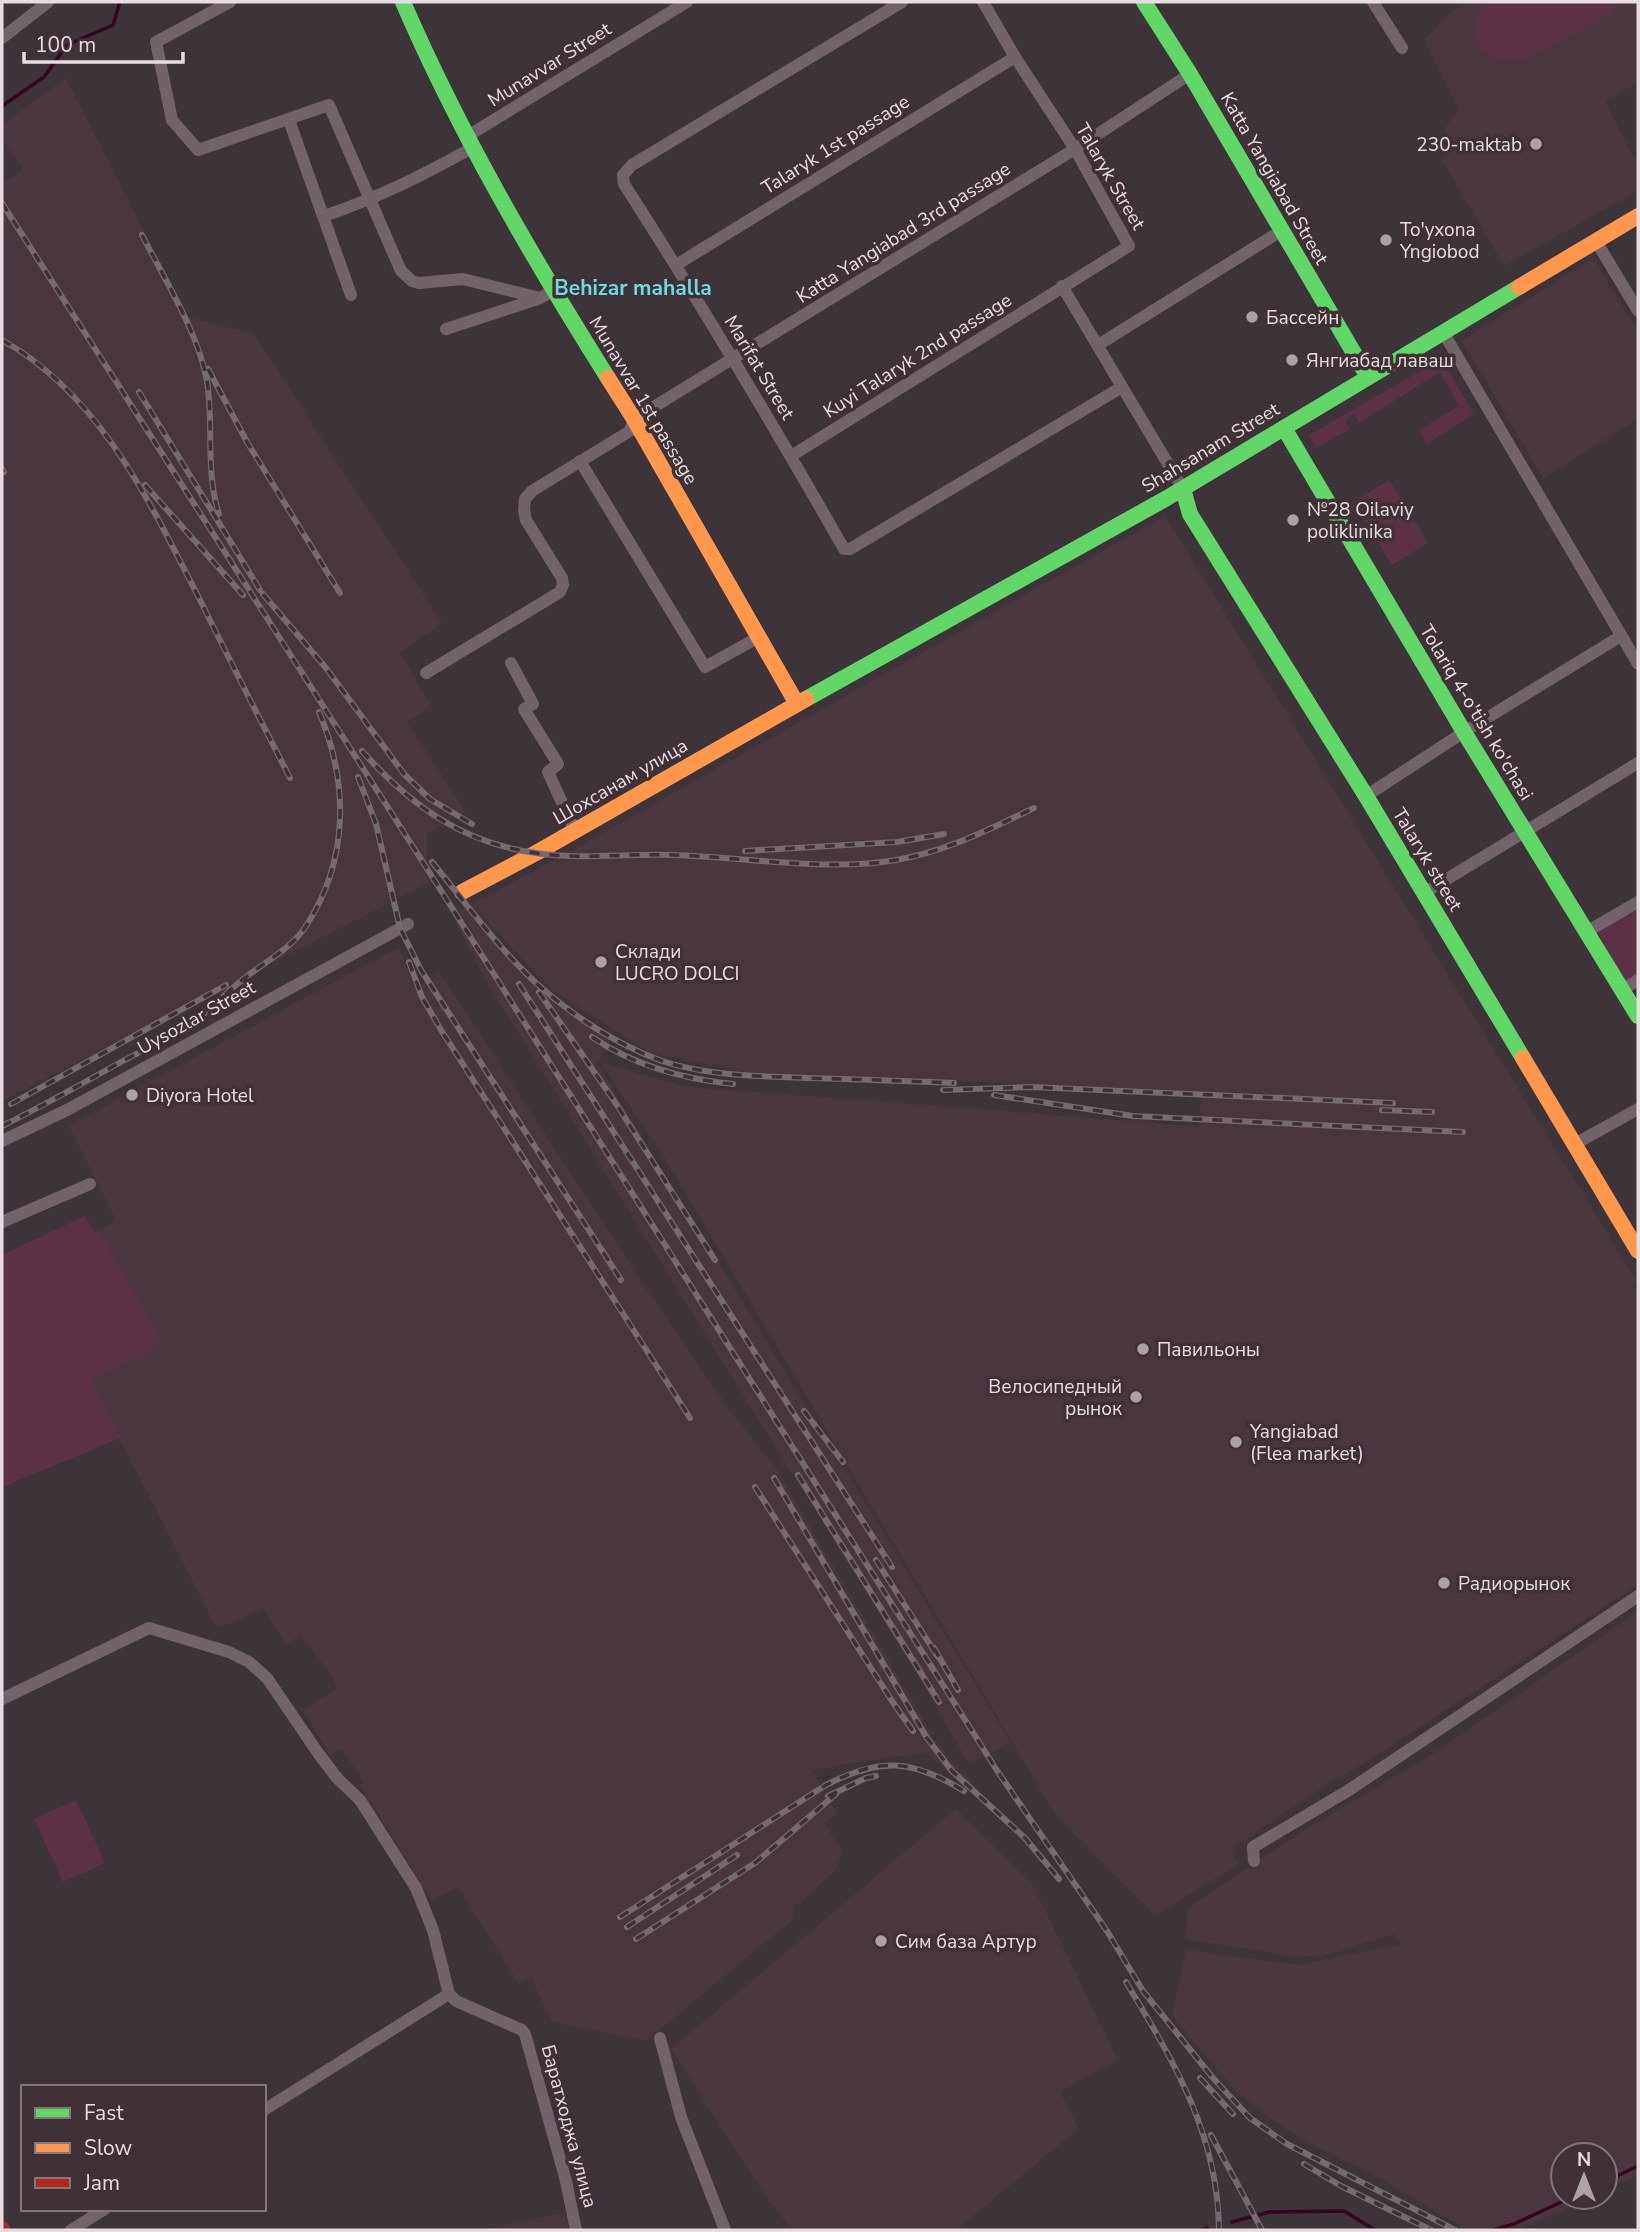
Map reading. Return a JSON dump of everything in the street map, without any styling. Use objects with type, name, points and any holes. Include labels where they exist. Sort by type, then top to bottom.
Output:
[{"type":"street","points":[[2,38],[48,2]]},
{"type":"street","points":[[230,2],[156,40],[172,120],[198,150],[329,106],[401,271],[412,281],[426,283],[463,279],[547,295]]},
{"type":"street","name":"Munavvar 1st passage","points":[[403,2],[426,55],[547,295],[634,419],[797,704]]},
{"type":"street","name":"Munavvar Street","points":[[324,216],[409,183],[687,2]]},
{"type":"street","name":"Marifat Street","points":[[902,2],[625,170],[624,184],[792,456],[844,550],[1122,387]]},
{"type":"street","name":"Talaryk Street","points":[[983,2],[1074,149],[1129,246],[1062,286]]},
{"type":"street","points":[[1373,2],[1402,48]]},
{"type":"street","name":"Katta Yangiabad Street","points":[[1147,3],[1368,377]]},
{"type":"street","name":"Talaryk 1st passage","points":[[676,265],[1015,57]]},
{"type":"street","name":"Katta Yangiabad 3rd passage","points":[[426,673],[560,592],[562,578],[526,520],[525,499],[532,491],[630,431],[634,419],[1074,149],[1190,74]]},
{"type":"street","points":[[289,120],[351,295]]},
{"type":"street","name":"Shahsanam Street","points":[[797,704],[1183,489],[1638,216]]},
{"type":"street","points":[[1098,345],[1281,231]]},
{"type":"street","points":[[1596,241],[1638,311]]},
{"type":"street","points":[[1062,286],[1183,489]]},
{"type":"street","name":"Kuyi Talaryk 2nd passage","points":[[792,456],[1062,286]]},
{"type":"street","points":[[446,329],[547,295]]},
{"type":"street","points":[[1443,332],[1638,664]]},
{"type":"street","name":"Tolariq 4-o'tish ko'chasi","points":[[1284,428],[1464,732],[1638,1016]]},
{"type":"street","points":[[580,461],[705,667],[759,637]]},
{"type":"street","name":"Talaryk street","points":[[1183,489],[1190,514],[1366,796],[1638,1251]]},
{"type":"street","points":[[1366,796],[1464,732],[1621,636]]},
{"type":"street","points":[[511,663],[533,704],[524,709],[558,764],[548,772],[575,831]]},
{"type":"street","name":"Шохсанам улица","points":[[462,892],[575,831],[797,704]]},
{"type":"street","points":[[1424,893],[1638,762]]},
{"type":"street","points":[[1588,931],[1638,902]]},
{"type":"street","name":"Uysozlar Street","points":[[2,1141],[66,1110],[408,924]]},
{"type":"street","points":[[1622,990],[1638,980]]},
{"type":"street","points":[[1573,1145],[1638,1109]]},
{"type":"street","points":[[2,1222],[90,1184]]},
{"type":"street","points":[[1254,1861],[1253,1847],[1349,1790],[1638,1596]]},
{"type":"street","points":[[2,1699],[149,1628],[229,1652],[249,1662],[267,1678],[337,1778],[360,1800],[416,1888],[433,1930],[449,1994],[266,2109]]},
{"type":"street","name":"Баратходжа улица","points":[[449,1994],[456,2001],[522,2030],[525,2034],[566,2181],[576,2230]]},
{"type":"street","points":[[660,2038],[681,2117],[725,2230]]},
{"type":"street","points":[[71,2230],[102,2211]]},
{"type":"shaded area","name":"230-maktab","points":[[1469,2],[1638,2],[1638,83],[1605,100],[1638,167],[1638,190],[1504,266],[1443,161],[1446,126],[1459,109],[1424,39],[1455,9]]},
{"type":"shaded area","points":[[1489,2],[1620,2],[1610,15],[1527,58],[1512,62],[1489,56],[1477,38],[1481,14]]},
{"type":"shaded area","points":[[66,78],[187,317],[254,334],[442,623],[400,653],[431,706],[407,722],[466,812],[427,833],[428,883],[2,1101],[2,184],[23,169],[2,140],[2,125]]},
{"type":"shaded area","points":[[1593,258],[1638,333],[1638,419],[1543,478],[1462,341]]},
{"type":"shaded area","points":[[1441,359],[1474,414],[1427,444],[1419,430],[1459,406],[1440,372],[1359,423],[1354,414],[1345,420],[1350,429],[1316,448],[1309,435]]},
{"type":"shaded area","points":[[1389,480],[1428,543],[1392,565],[1353,502]]},
{"type":"shaded area","points":[[1165,516],[1638,1283],[1633,1283],[1638,1299],[1638,1585],[1231,1849],[1239,1864],[1155,1915],[1055,1814],[663,1155],[600,1062],[685,1087],[1198,1126],[1202,1093],[924,1079],[758,1075],[648,1052],[548,987],[477,910],[519,963],[554,996],[614,1037],[597,1063],[1011,1743],[969,1764],[919,1678],[483,976],[452,915],[562,856]]},
{"type":"shaded area","points":[[1638,909],[1638,974],[1625,982],[1597,932]]},
{"type":"shaded area","points":[[399,947],[414,988],[440,973],[643,1284],[731,1412],[776,1468],[934,1738],[952,1762],[973,1783],[966,1788],[924,1752],[811,1770],[837,1813],[824,1823],[843,1853],[833,1873],[795,1907],[791,1921],[646,2041],[552,2022],[531,1977],[519,1984],[458,1887],[432,1901],[360,1785],[364,1782],[342,1750],[329,1754],[303,1710],[337,1689],[331,1674],[300,1635],[286,1645],[263,1607],[238,1621],[216,1627],[90,1381],[161,1343],[99,1231],[116,1220],[69,1126]]},
{"type":"shaded area","points":[[85,1216],[95,1233],[99,1231],[162,1343],[91,1381],[121,1438],[2,1487],[2,1255]]},
{"type":"shaded area","points":[[1638,1611],[1638,2175],[1619,2184],[1619,2141],[1549,2141],[1549,2211],[1560,2211],[1517,2230],[1467,2230],[1382,2179],[1302,2140],[1237,2093],[1172,2015],[1186,1950],[1298,1965],[1401,1944],[1395,1934],[1322,1956],[1284,1955],[1185,1939],[1188,1908],[1305,1830],[1433,1754]]},
{"type":"shaded area","points":[[76,1800],[105,1863],[63,1882],[34,1819]]},
{"type":"shaded area","points":[[956,1809],[1032,1884],[1118,2059],[1060,2092],[1079,2128],[956,2230],[793,2230],[767,2199],[671,2049]]},
{"type":"shaded area","points":[[565,2212],[568,2230],[484,2230]]},
{"type":"waterway","points":[[2,106],[44,77],[67,45],[113,25],[120,2]]},
{"type":"waterway","points":[[1619,2175],[1638,2166]]},
{"type":"waterway","points":[[1493,2230],[1514,2224],[1549,2208]]},
{"type":"waterway","points":[[1232,2222],[1269,2212],[1344,2211],[1375,2230]]},
{"type":"waterway","points":[[1200,2230],[1207,2228]]},
{"type":"railway","points":[[2,203],[447,900],[998,1772],[1107,1931],[1143,1991],[1213,2078],[1250,2118],[1287,2144],[1455,2230]]},
{"type":"railway","points":[[142,235],[180,306],[203,363],[209,398],[212,481],[219,514]]},
{"type":"railway","points":[[2,340],[37,363],[68,391],[96,422],[120,456],[163,528],[290,778]]},
{"type":"railway","points":[[208,369],[247,442],[340,593]]},
{"type":"railway","points":[[139,392],[260,590]]},
{"type":"railway","points":[[145,485],[243,595]]},
{"type":"railway","points":[[263,594],[326,668],[404,774],[430,799],[472,824]]},
{"type":"railway","points":[[2,1126],[184,1028],[300,934],[320,901],[330,875],[340,821],[336,766],[319,712]]},
{"type":"railway","points":[[362,751],[399,788],[461,831],[509,848],[553,855],[674,855],[815,864],[870,863],[896,860],[950,846],[1034,808]]},
{"type":"railway","points":[[358,777],[376,824],[400,928],[421,970],[621,1280]]},
{"type":"railway","points":[[745,851],[897,842],[944,834]]},
{"type":"railway","points":[[432,862],[495,940],[536,983],[595,1028],[645,1054],[679,1066],[733,1074],[954,1083]]},
{"type":"railway","points":[[409,962],[422,997],[441,1030],[690,1418]]},
{"type":"railway","points":[[519,984],[892,1567]]},
{"type":"railway","points":[[11,1104],[226,985]]},
{"type":"railway","points":[[539,992],[617,1105],[715,1260]]},
{"type":"railway","points":[[592,1037],[625,1056],[660,1070],[733,1084]]},
{"type":"railway","points":[[943,1090],[1032,1087],[1393,1103]]},
{"type":"railway","points":[[994,1095],[1133,1116],[1463,1132]]},
{"type":"railway","points":[[1382,1110],[1432,1112]]},
{"type":"railway","points":[[804,1411],[843,1462]]},
{"type":"railway","points":[[798,1475],[939,1702]]},
{"type":"railway","points":[[774,1478],[927,1738],[952,1771],[1025,1838],[1059,1879]]},
{"type":"railway","points":[[755,1487],[913,1731]]},
{"type":"railway","points":[[876,1560],[938,1657]]},
{"type":"railway","points":[[934,1648],[958,1690]]},
{"type":"railway","points":[[620,1917],[826,1785],[845,1776],[880,1766],[912,1768],[945,1780],[964,1791]]},
{"type":"railway","points":[[828,1796],[876,1776]]},
{"type":"railway","points":[[636,1939],[755,1863],[836,1794]]},
{"type":"railway","points":[[627,1927],[737,1855]]},
{"type":"railway","points":[[1126,1982],[1176,2070],[1202,2130],[1217,2195],[1219,2230]]},
{"type":"railway","points":[[1200,2078],[1233,2114]]},
{"type":"railway","points":[[1211,2135],[1262,2230]]},
{"type":"railway","points":[[1304,2164],[1341,2186],[1431,2230]]},
{"type":"traffic: fast","points":[[403,2],[448,99],[498,194],[608,378]]},
{"type":"traffic: fast","points":[[1144,2],[1190,74],[1368,377]]},
{"type":"traffic: fast","points":[[806,699],[1167,498],[1519,287]]},
{"type":"traffic: fast","points":[[1284,428],[1464,732],[1638,1016]]},
{"type":"traffic: fast","points":[[1183,489],[1190,514],[1366,796],[1523,1058]]},
{"type":"traffic: slow","points":[[1519,287],[1638,216]]},
{"type":"traffic: slow","points":[[608,378],[797,704]]},
{"type":"traffic: slow","points":[[462,892],[536,853],[806,699]]},
{"type":"traffic: slow","points":[[1523,1058],[1638,1251]]},
{"type":"place","name":"230-maktab","points":[[1536,144]]},
{"type":"place","name":"To'yxona Yngiobod","points":[[1386,240]]},
{"type":"place","name":"Бассейн","points":[[1252,317]]},
{"type":"place","name":"Янгиабад лаваш","points":[[1292,360]]},
{"type":"place","name":"№28 Oilaviy poliklinika","points":[[1293,520]]},
{"type":"place","name":"Склади LUCRO DOLCI","points":[[601,962]]},
{"type":"place","name":"Diyora Hotel","points":[[132,1095]]},
{"type":"place","name":"Павильоны","points":[[1143,1349]]},
{"type":"place","name":"Велосипедный рынок","points":[[1136,1397]]},
{"type":"place","name":"Yangiabad (Flea market)","points":[[1236,1442]]},
{"type":"place","name":"Радиорынок","points":[[1444,1583]]},
{"type":"place","name":"Сим база Артур","points":[[881,1941]]},
{"type":"district","name":"Behizar mahalla","points":[[633,288]]}]
